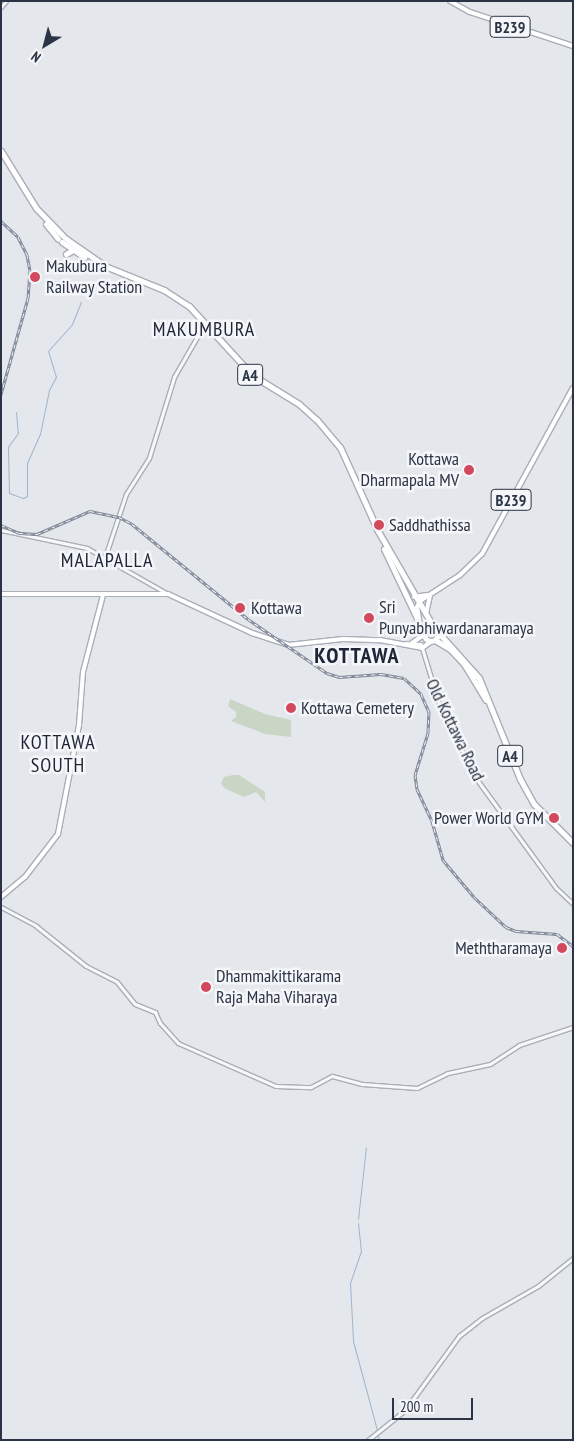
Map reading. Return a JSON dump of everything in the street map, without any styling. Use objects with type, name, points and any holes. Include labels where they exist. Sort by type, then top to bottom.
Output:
[{"type":"highway","name":"A4","points":[[1,151],[36,208],[62,239],[105,266],[174,295],[205,323],[249,374],[298,405],[315,421],[342,454],[425,635]]},
{"type":"highway","name":"A4","points":[[1,156],[33,208],[73,250],[95,264],[173,296],[205,323]]},
{"type":"highway","points":[[66,254],[73,250]]},
{"type":"highway","name":"A4","points":[[298,405],[340,447],[378,531],[418,604],[436,629],[479,678],[520,779],[534,804],[573,845]]},
{"type":"highway","points":[[428,628],[436,629],[434,640],[425,635],[428,628]]},
{"type":"highway","name":"A4","points":[[434,640],[452,651],[476,680],[524,792],[546,822],[573,845]]},
{"type":"main road","name":"B239","points":[[450,1],[478,15],[573,46]]},
{"type":"main road","name":"B239","points":[[418,604],[479,558],[573,388]]},
{"type":"main road","points":[[1,594],[168,594],[252,633],[288,645],[343,639],[422,647],[434,640]]},
{"type":"main road","points":[[1,898],[25,877],[58,834],[79,725],[84,672],[103,595]]},
{"type":"main road","name":"B239","points":[[414,597],[429,595]]},
{"type":"main road","points":[[426,615],[426,604],[429,595]]},
{"type":"main road","points":[[418,604],[418,622]]},
{"type":"main road","points":[[406,644],[412,643],[425,635]]},
{"type":"main road","points":[[422,647],[425,635]]},
{"type":"main road","points":[[412,643],[422,647]]},
{"type":"street","points":[[1,8],[6,1]]},
{"type":"street","points":[[104,557],[126,494],[149,458],[174,377],[205,323]]},
{"type":"street","points":[[1,530],[26,538],[41,537],[69,543],[104,557],[168,594]]},
{"type":"street","name":"Old Kottawa Road","points":[[422,647],[434,692],[476,778],[556,888],[573,904]]},
{"type":"street","points":[[1,907],[36,926],[86,966],[117,982],[135,1004],[156,1012],[160,1023],[178,1043],[276,1086],[311,1087],[332,1076],[362,1084],[417,1088],[448,1073],[490,1064],[519,1045],[573,1027]]},
{"type":"street","points":[[368,1440],[405,1410],[459,1336],[482,1318],[538,1286],[573,1258]]},
{"type":"green space","points":[[230,699],[265,714],[291,720],[291,737],[265,734],[231,721],[236,717],[236,712],[228,706]]},
{"type":"green space","points":[[239,775],[265,792],[265,802],[256,792],[244,797],[226,789],[221,784],[224,777]]},
{"type":"waterway","points":[[16,412],[18,433],[8,447],[9,493],[23,498],[27,496],[27,463],[40,434],[49,390],[56,377],[48,351],[72,324],[81,302]]},
{"type":"waterway","points":[[358,1219],[366,1147]]},
{"type":"waterway","points":[[358,1223],[361,1251],[350,1283],[353,1341],[377,1430]]},
{"type":"waterway","points":[[378,1436],[379,1440]]},
{"type":"railway","points":[[1,221],[18,237],[27,255],[30,270],[28,298],[1,394]]},
{"type":"railway","points":[[1,525],[19,533],[37,534],[90,511],[119,517],[132,524],[248,619],[327,673],[339,677],[381,674],[404,678],[421,694],[429,712],[428,733],[415,775],[417,789],[432,821],[443,860],[474,897],[506,927],[516,931],[557,934],[573,946]]},
{"type":"place","name":"Makubura Railway Station","points":[[35,277]]},
{"type":"place","name":"Kottawa Dharmapala MV","points":[[469,470]]},
{"type":"place","name":"Saddhathissa","points":[[379,525]]},
{"type":"place","name":"Kottawa","points":[[240,608]]},
{"type":"place","name":"Sri Punyabhiwardanaramaya","points":[[369,618]]},
{"type":"place","name":"Kottawa Cemetery","points":[[291,708]]},
{"type":"place","name":"Power World GYM","points":[[554,818]]},
{"type":"place","name":"Meththaramaya","points":[[562,948]]},
{"type":"place","name":"Dhammakittikarama Raja Maha Viharaya","points":[[206,987]]},
{"type":"district","name":"MAKUMBURA","points":[[204,329]]},
{"type":"district","name":"MALAPALLA","points":[[107,560]]},
{"type":"district","name":"KOTTAWA","points":[[357,656]]},
{"type":"district","name":"KOTTAWA SOUTH","points":[[58,754]]}]
